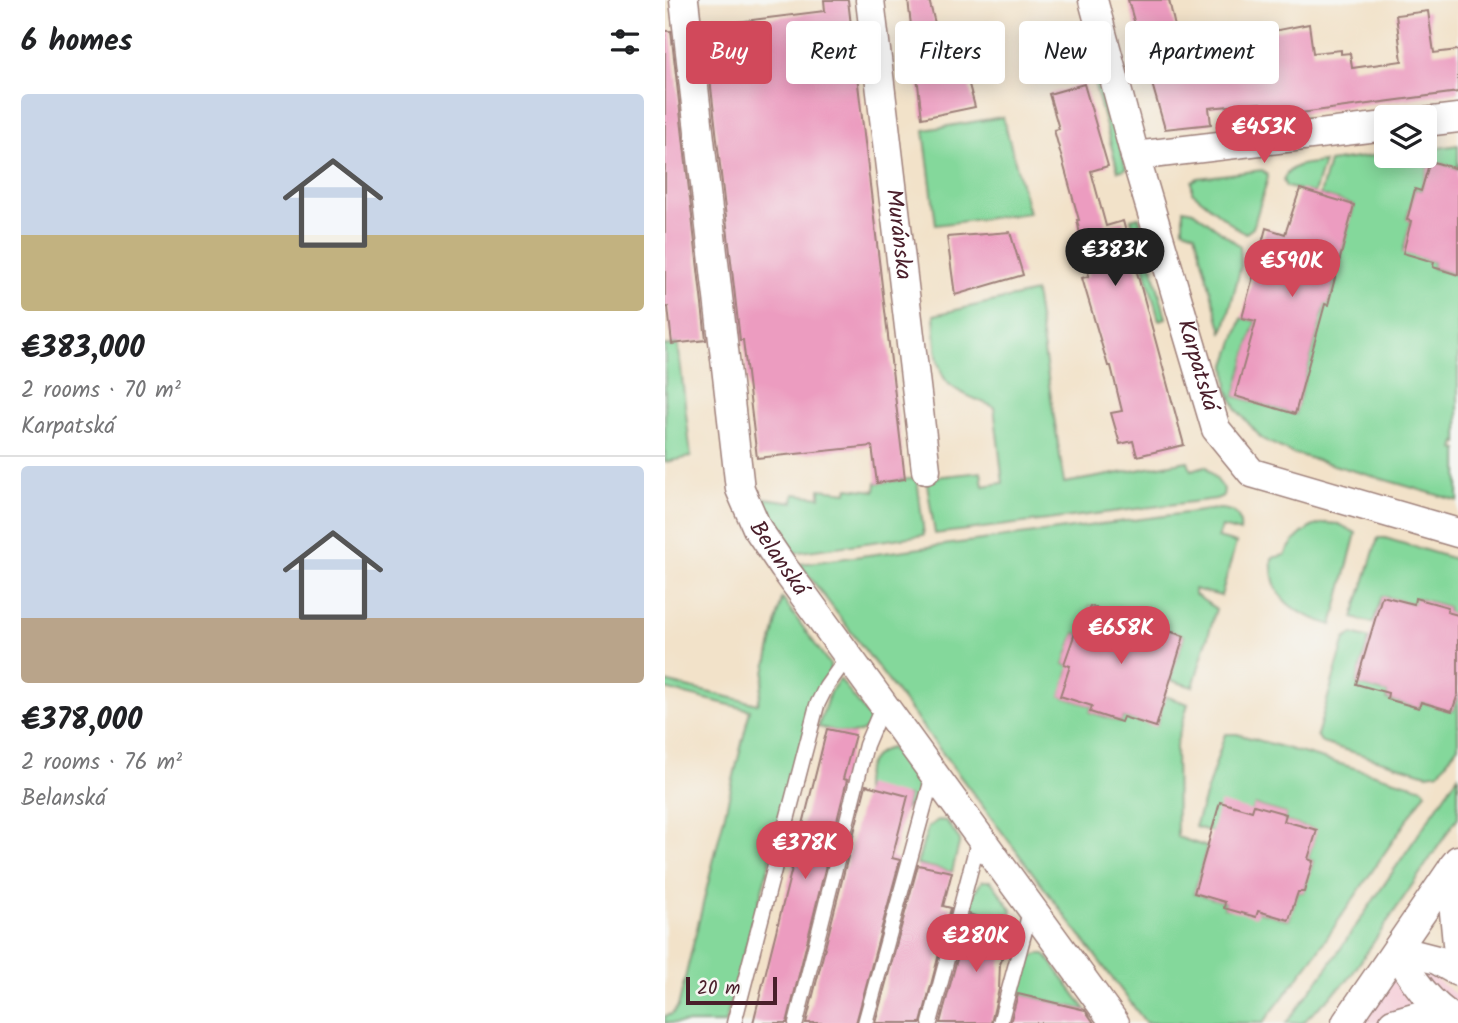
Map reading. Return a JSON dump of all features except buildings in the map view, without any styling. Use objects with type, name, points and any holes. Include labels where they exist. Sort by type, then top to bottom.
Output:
[{"type":"street","name":"Belanská","points":[[684,0],[740,489],[757,528],[1110,1022]]},
{"type":"street","name":"Muránska","points":[[870,0],[926,470]]},
{"type":"street","name":"Karpatská","points":[[1093,0],[1135,156],[1216,429],[1252,473],[1458,533]]},
{"type":"street","points":[[1437,121],[1458,118]]},
{"type":"street","points":[[1135,156],[1374,127]]},
{"type":"street","points":[[1346,1023],[1456,862]]},
{"type":"street","points":[[1456,862],[1454,912],[1458,954]]},
{"type":"street","points":[[1398,950],[1437,960],[1458,972]]},
{"type":"street","points":[[1398,950],[1416,983],[1451,1018]]},
{"type":"street","points":[[1393,1023],[1425,1014],[1451,1018]]},
{"type":"lane","points":[[734,1023],[817,705],[848,656]]},
{"type":"lane","points":[[796,1023],[866,745],[883,705]]},
{"type":"lane","points":[[865,1023],[933,774]]},
{"type":"lane","points":[[930,1023],[980,837]]},
{"type":"lane","points":[[1000,1023],[1031,908]]},
{"type":"shaded area","points":[[1398,950],[1458,996],[1458,1023],[1340,1023]]},
{"type":"green space","points":[[1095,84],[1102,84],[1126,169],[1118,171]]},
{"type":"green space","points":[[1003,117],[1029,213],[936,225],[924,130]]},
{"type":"green space","points":[[1458,145],[1458,169],[1437,163],[1437,148]]},
{"type":"green space","points":[[1374,156],[1374,168],[1428,168],[1421,191],[1415,189],[1407,219],[1411,221],[1403,252],[1434,262],[1433,268],[1458,275],[1458,443],[1456,442],[1454,449],[1458,450],[1458,501],[1292,453],[1262,439],[1237,410],[1228,390],[1226,365],[1242,318],[1256,321],[1235,396],[1295,414],[1354,205],[1320,195],[1329,162]]},
{"type":"green space","points":[[1324,162],[1314,193],[1286,187],[1283,180],[1290,170],[1300,165]]},
{"type":"green space","points":[[1262,170],[1268,175],[1267,181],[1253,228],[1246,233],[1192,192],[1192,181],[1198,178]]},
{"type":"green space","points":[[1183,209],[1193,211],[1240,246],[1241,266],[1222,332],[1195,233],[1183,229]]},
{"type":"green space","points":[[1139,217],[1166,318],[1159,320],[1131,219]]},
{"type":"green space","points":[[1035,292],[1064,483],[1188,461],[1191,470],[1206,466],[1224,489],[1223,496],[935,534],[926,478],[981,472],[983,486],[1003,483],[994,407],[963,393],[947,382],[937,355],[934,315]]},
{"type":"green space","points":[[678,343],[691,457],[665,462],[665,345]]},
{"type":"green space","points":[[917,478],[924,535],[793,553],[770,509],[760,512],[757,497],[793,502],[794,494],[820,497],[820,489],[875,491],[876,483]]},
{"type":"green space","points":[[1217,509],[1228,510],[1238,517],[1240,532],[1222,527],[1218,538],[1236,543],[1221,596],[1194,589],[1194,594],[1216,609],[1193,687],[1170,680],[1184,636],[1151,625],[1152,620],[1124,611],[1121,616],[1090,606],[1080,635],[1075,633],[1064,664],[1070,666],[1061,696],[1092,706],[1090,712],[1121,722],[1123,717],[1156,726],[1165,696],[1188,704],[1176,745],[1177,837],[1207,847],[1194,893],[1225,902],[1224,908],[1258,911],[1289,920],[1298,892],[1304,892],[1313,861],[1308,859],[1316,830],[1284,821],[1286,814],[1255,805],[1252,811],[1213,832],[1195,827],[1225,734],[1237,734],[1423,788],[1426,792],[1313,958],[1263,1023],[1146,1023],[800,564]]},
{"type":"green space","points":[[1325,523],[1339,524],[1356,533],[1332,625],[1307,616],[1288,604],[1280,595],[1272,573],[1272,558],[1285,555],[1301,534]]},
{"type":"green space","points":[[1378,538],[1458,560],[1458,615],[1447,612],[1448,607],[1416,598],[1414,604],[1382,596],[1373,623],[1353,618]]},
{"type":"green space","points":[[782,598],[830,665],[830,672],[771,858],[725,1023],[665,1023],[665,1016],[672,1014],[678,1007],[750,710],[665,689],[665,682],[758,704]]},
{"type":"green space","points":[[1353,634],[1369,639],[1356,684],[1388,693],[1387,699],[1419,708],[1421,702],[1452,711],[1458,694],[1458,746],[1439,772],[1427,774],[1322,743],[1317,735],[1345,639]]},
{"type":"green space","points":[[840,679],[873,723],[854,734],[818,727],[830,692]]},
{"type":"green space","points":[[891,748],[923,791],[904,810],[908,796],[865,796],[864,780],[868,766],[877,754]]},
{"type":"green space","points":[[1458,776],[1458,817],[1348,980],[1302,1023],[1286,1023],[1328,967]]},
{"type":"green space","points":[[938,820],[946,821],[960,840],[952,872],[917,864],[928,827]]},
{"type":"green space","points":[[982,881],[991,881],[1012,910],[1007,926],[969,915],[974,893]]},
{"type":"green space","points":[[1038,954],[1045,954],[1086,1010],[1013,993],[1023,964]]}]
